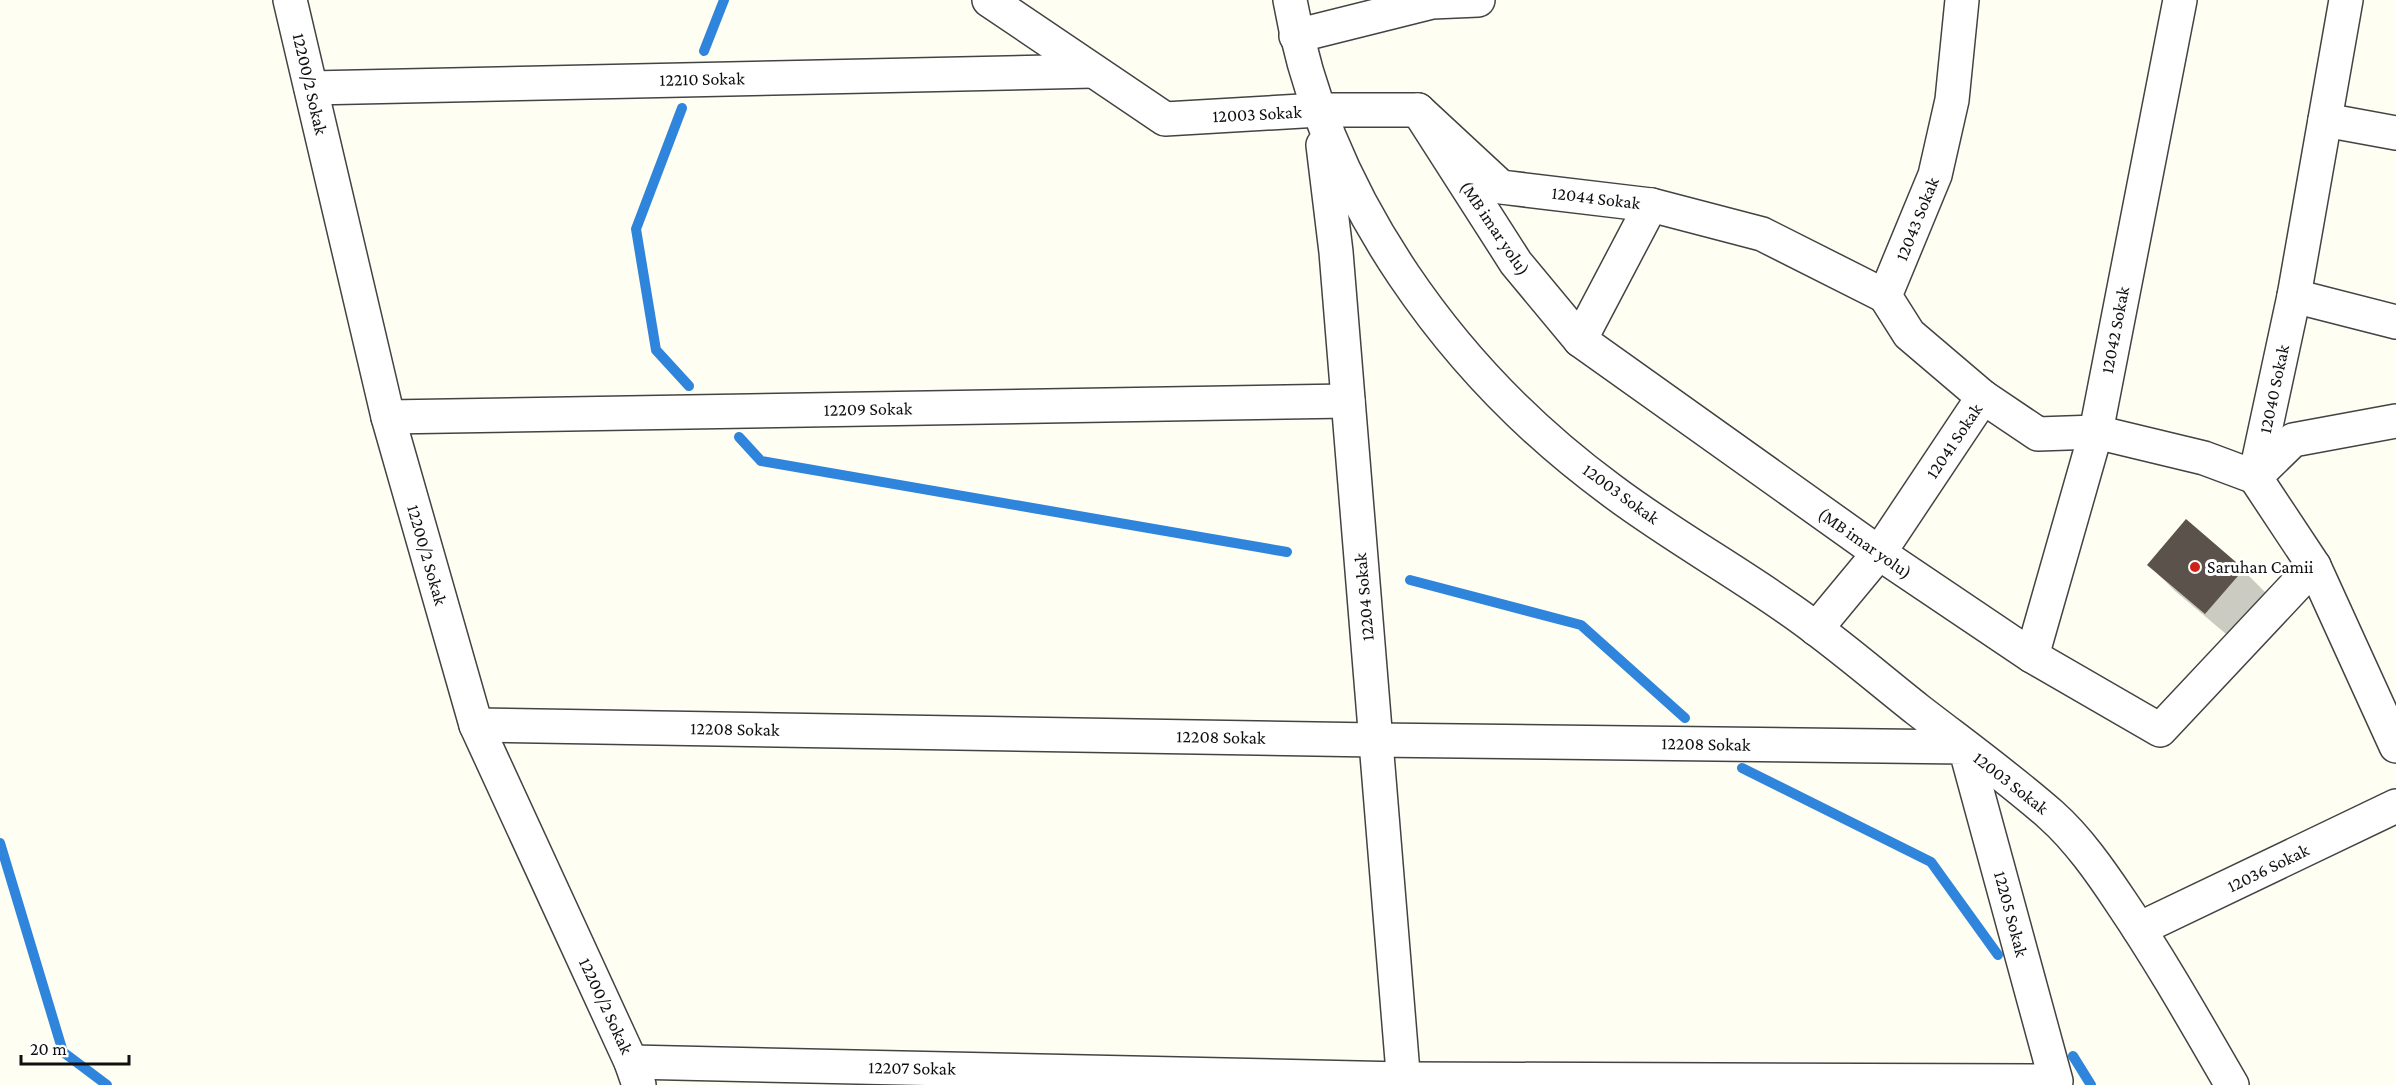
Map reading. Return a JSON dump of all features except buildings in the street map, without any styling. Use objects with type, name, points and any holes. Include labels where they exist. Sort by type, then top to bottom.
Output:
[{"type":"street","name":"12200/2 Sokak","points":[[290,0],[388,417],[476,724],[635,1073]]},
{"type":"street","name":"12003 Sokak","points":[[989,0],[1165,119],[1319,110],[1353,190],[1403,276],[1446,333],[1493,386],[1548,438],[1610,490],[1792,611],[2054,817],[2100,872],[2139,929],[2232,1085]]},
{"type":"street","points":[[1290,0],[1296,36],[1319,110],[1418,110]]},
{"type":"street","points":[[1296,36],[1432,2],[1478,0]]},
{"type":"street","name":"12043 Sokak","points":[[1886,296],[1935,175],[1952,100],[1962,0]]},
{"type":"street","name":"12042 Sokak","points":[[2032,656],[2096,432],[2180,0]]},
{"type":"street","name":"12040 Sokak","points":[[2255,477],[2294,296],[2346,0]]},
{"type":"street","name":"12210 Sokak","points":[[311,88],[1093,70]]},
{"type":"street","name":"12204 Sokak","points":[[1319,110],[1336,252],[1403,1082]]},
{"type":"street","name":"12044 Sokak","points":[[1418,110],[1501,187],[1651,205],[1762,234],[1886,296]]},
{"type":"street","name":"(MB imar yolu)","points":[[1418,110],[1516,263],[1580,340],[1879,553],[2032,656],[2160,730],[2314,566]]},
{"type":"street","points":[[2325,120],[2396,133]]},
{"type":"street","points":[[1580,340],[1651,205]]},
{"type":"street","points":[[1886,296],[1909,334],[1983,397]]},
{"type":"street","points":[[2294,296],[2396,322]]},
{"type":"street","name":"12041 Sokak","points":[[1816,629],[1879,553],[1983,397],[2038,434],[2096,432],[2204,458],[2255,477]]},
{"type":"street","name":"12209 Sokak","points":[[388,417],[1348,401]]},
{"type":"street","points":[[2396,421],[2293,440],[2255,477],[2314,566],[2396,746]]},
{"type":"street","name":"12208 Sokak","points":[[476,724],[1375,740],[1965,747]]},
{"type":"street","name":"12205 Sokak","points":[[1965,747],[2056,1081]]},
{"type":"street","name":"12036 Sokak","points":[[2139,929],[2396,806]]},
{"type":"street","name":"12207 Sokak","points":[[635,1073],[1403,1082],[2056,1081]]},
{"type":"waterway","points":[[704,51],[724,0]]},
{"type":"waterway","points":[[682,108],[636,229],[656,350],[689,386]]},
{"type":"waterway","points":[[739,437],[761,461],[1287,552]]},
{"type":"waterway","points":[[1410,580],[1581,625],[1685,718]]},
{"type":"waterway","points":[[1742,768],[1931,862],[1998,955]]},
{"type":"waterway","points":[[0,843],[63,1052],[107,1085]]},
{"type":"waterway","points":[[2073,1056],[2091,1085]]},
{"type":"place","name":"Saruhan Camii","points":[[2195,567]]}]
